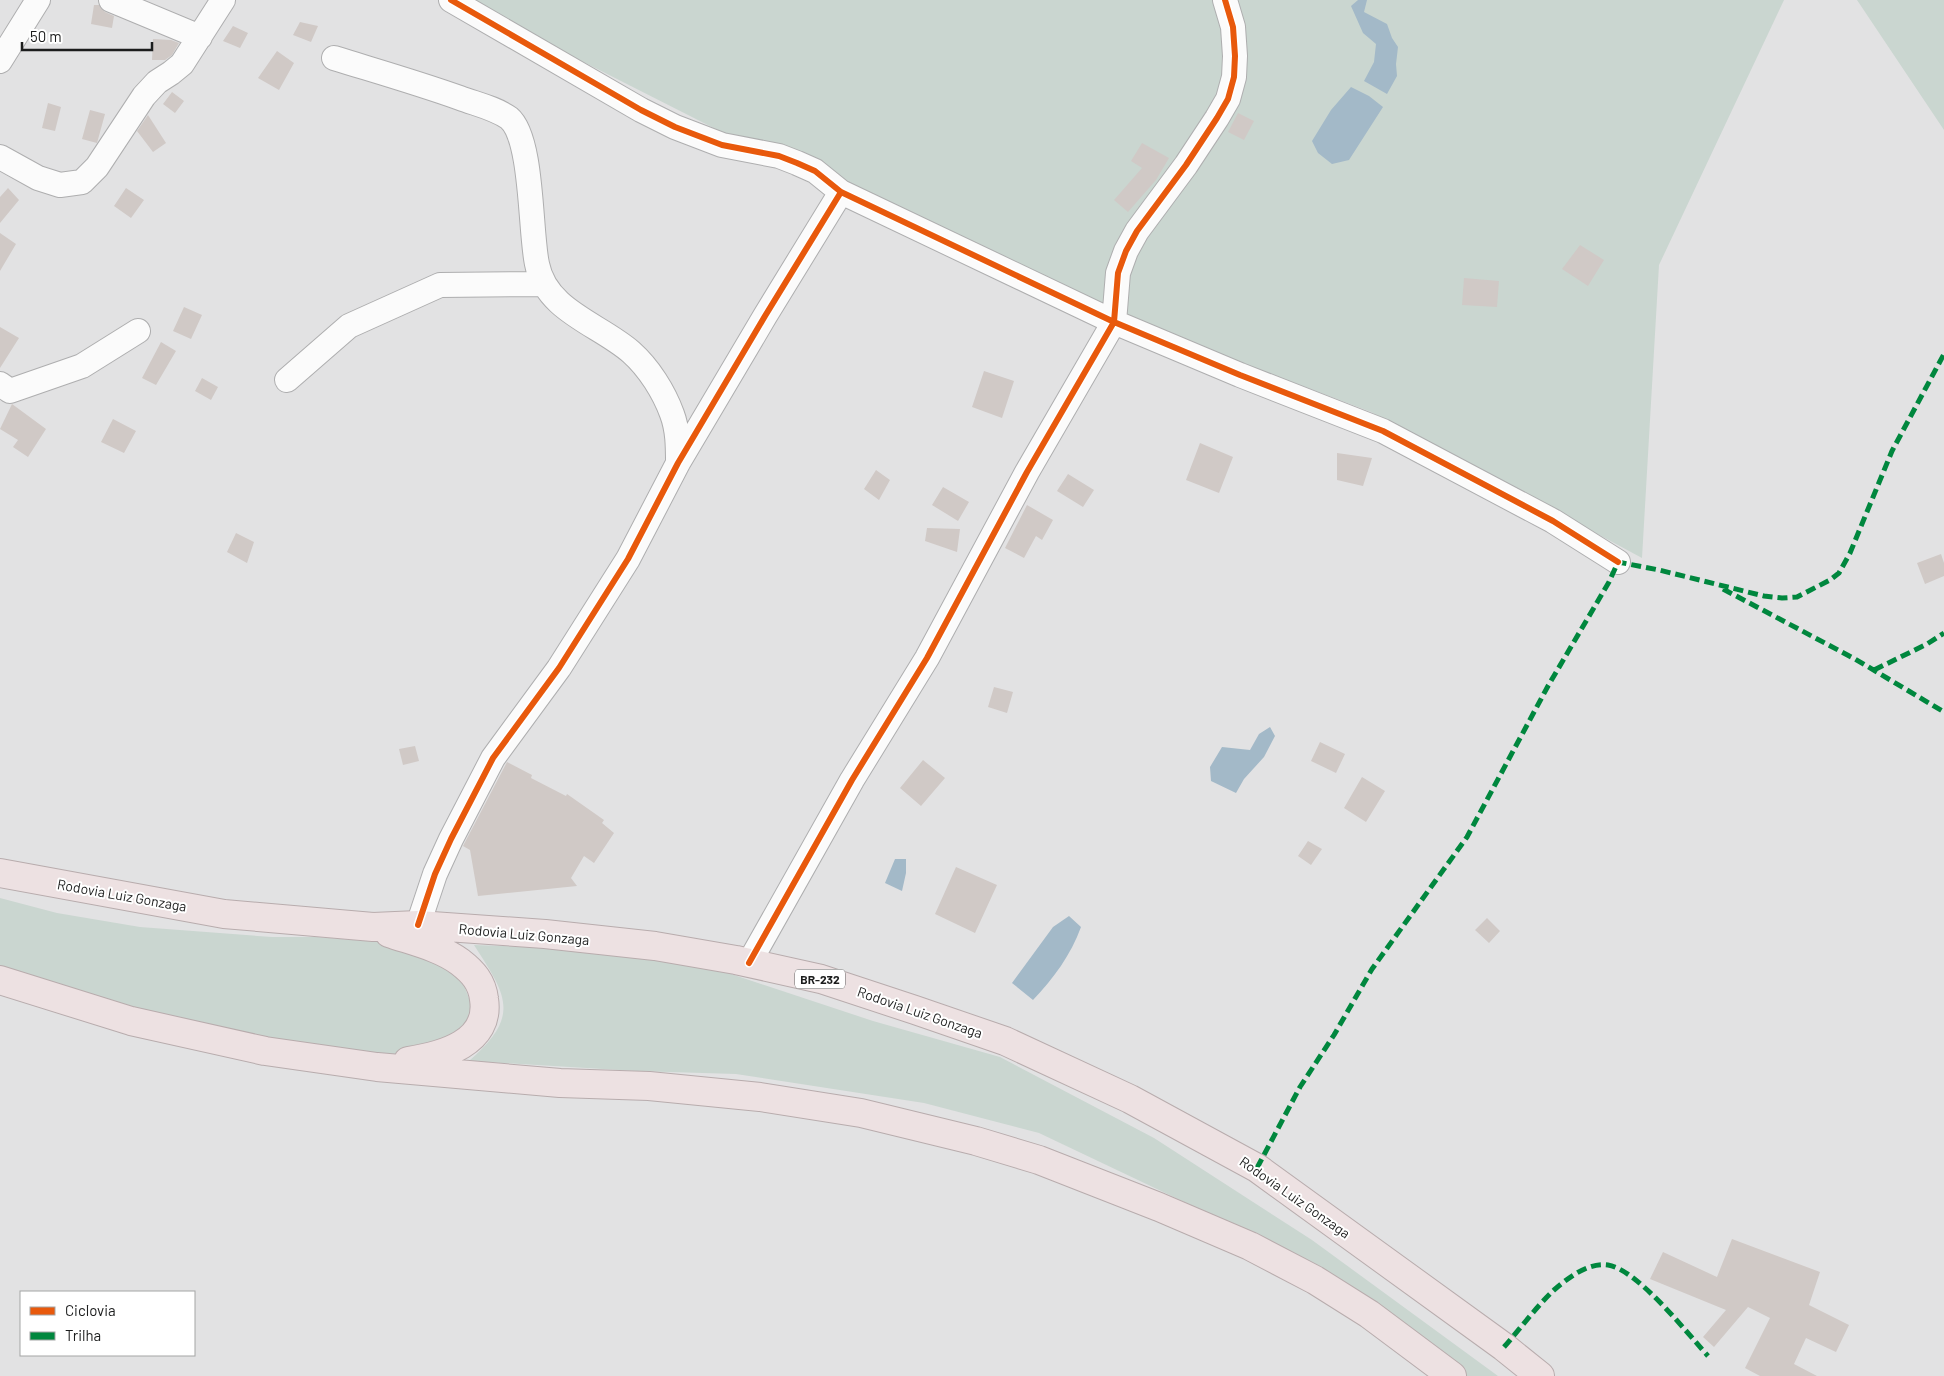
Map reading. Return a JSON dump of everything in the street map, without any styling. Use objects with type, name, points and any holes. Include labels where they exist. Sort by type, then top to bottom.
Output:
[{"type":"highway","name":"Rodovia Luiz Gonzaga","points":[[0,873],[224,914],[373,927],[418,925],[545,934],[655,946],[749,963],[821,980],[916,1010],[1005,1041],[1130,1099],[1257,1168],[1504,1347],[1540,1376]]},
{"type":"highway","points":[[373,927],[438,950],[458,960],[472,971],[482,986],[486,1007],[483,1020],[475,1036],[460,1045],[443,1054],[377,1067]]},
{"type":"highway","points":[[0,980],[131,1021],[265,1051],[377,1067],[560,1083],[649,1086],[760,1097],[861,1113],[976,1141],[1048,1164],[1160,1207],[1250,1246],[1315,1280],[1369,1314],[1452,1376]]},
{"type":"street","points":[[0,61],[38,0]]},
{"type":"street","points":[[110,0],[200,37]]},
{"type":"street","points":[[0,157],[38,178],[60,185],[82,182],[97,167],[144,96],[157,82],[178,68],[223,0]]},
{"type":"street","points":[[452,0],[641,110],[675,127],[722,145],[779,156],[797,163],[815,171],[841,192],[1114,322],[1240,375],[1383,431],[1553,521],[1618,562]]},
{"type":"street","points":[[749,963],[852,780],[927,658],[1028,472],[1114,322],[1118,273],[1126,251],[1149,213],[1186,165],[1228,99],[1234,78],[1235,56],[1233,27],[1225,0]]},
{"type":"street","points":[[334,58],[425,85],[491,109],[512,122],[520,136],[528,174],[537,265],[544,284],[555,299],[631,352],[650,373],[672,414],[677,435],[678,463]]},
{"type":"street","points":[[418,925],[435,874],[450,839],[493,758],[558,668],[628,559],[678,463],[841,192]]},
{"type":"street","points":[[287,380],[349,326],[440,285],[544,284]]},
{"type":"street","points":[[0,384],[10,391],[82,366],[138,332]]},
{"type":"shaded area","points":[[469,0],[1784,0],[1659,265],[1642,558],[1371,412],[1177,338],[763,153],[491,15]]},
{"type":"shaded area","points":[[1857,0],[1944,0],[1944,130]]},
{"type":"shaded area","points":[[0,898],[57,913],[140,927],[403,944],[441,963],[464,985],[471,1004],[467,1022],[446,1040],[406,1055],[376,1057],[293,1047],[178,1021],[0,967]]},
{"type":"shaded area","points":[[474,945],[618,950],[719,970],[873,1021],[1000,1057],[1154,1138],[1312,1240],[1498,1376],[1466,1376],[1355,1293],[1260,1238],[1039,1133],[924,1103],[736,1074],[636,1071],[469,1061],[496,1031],[502,1018],[503,1005],[501,992]]},
{"type":"water","points":[[1358,0],[1367,0],[1364,12],[1387,24],[1392,38],[1398,47],[1397,76],[1387,94],[1364,81],[1374,62],[1376,44],[1363,33],[1351,6]]},
{"type":"water","points":[[1351,87],[1369,96],[1383,107],[1349,160],[1332,164],[1318,153],[1312,141],[1331,110]]},
{"type":"water","points":[[1270,727],[1275,736],[1264,757],[1244,779],[1236,793],[1211,781],[1210,767],[1222,747],[1250,750],[1259,734]]},
{"type":"water","points":[[895,859],[906,859],[906,873],[902,891],[885,883]]},
{"type":"water","points":[[1069,916],[1081,927],[1077,937],[1061,966],[1033,1000],[1012,983],[1053,927]]},
{"type":"building","points":[[94,5],[99,5],[105,12],[114,16],[112,28],[91,24]]},
{"type":"building","points":[[300,22],[318,26],[311,42],[293,35]]},
{"type":"building","points":[[233,26],[248,33],[240,48],[223,41]]},
{"type":"building","points":[[153,39],[171,40],[179,43],[172,55],[165,60],[152,60]]},
{"type":"building","points":[[277,51],[294,63],[279,90],[258,78]]},
{"type":"building","points":[[172,92],[184,101],[175,113],[163,104]]},
{"type":"building","points":[[48,103],[61,107],[55,131],[42,128]]},
{"type":"building","points":[[90,110],[105,114],[97,143],[82,139]]},
{"type":"building","points":[[1238,113],[1254,121],[1244,140],[1228,132]]},
{"type":"building","points":[[148,115],[166,143],[153,152],[137,131]]},
{"type":"building","points":[[1142,143],[1169,158],[1156,180],[1128,212],[1114,200],[1142,168],[1131,161]]},
{"type":"building","points":[[8,188],[19,200],[0,223],[0,197]]},
{"type":"building","points":[[126,188],[144,200],[131,218],[114,206]]},
{"type":"building","points":[[0,233],[16,244],[0,271]]},
{"type":"building","points":[[1580,245],[1604,260],[1588,286],[1562,269]]},
{"type":"building","points":[[1464,278],[1499,281],[1497,307],[1462,305]]},
{"type":"building","points":[[184,307],[202,315],[191,339],[173,331]]},
{"type":"building","points":[[0,327],[19,338],[0,368]]},
{"type":"building","points":[[161,342],[176,351],[156,385],[142,378]]},
{"type":"building","points":[[984,371],[1014,381],[1002,418],[972,407]]},
{"type":"building","points":[[202,378],[218,387],[211,400],[195,391]]},
{"type":"building","points":[[12,404],[46,429],[28,457],[13,447],[18,440],[0,429]]},
{"type":"building","points":[[113,419],[136,431],[124,453],[101,442]]},
{"type":"building","points":[[1200,443],[1233,457],[1219,493],[1186,480]]},
{"type":"building","points":[[1337,453],[1372,458],[1363,486],[1337,480]]},
{"type":"building","points":[[876,470],[890,480],[879,500],[864,489]]},
{"type":"building","points":[[1068,474],[1094,490],[1083,507],[1057,491]]},
{"type":"building","points":[[943,487],[969,502],[958,521],[932,505]]},
{"type":"building","points":[[1027,505],[1053,520],[1042,540],[1036,536],[1024,558],[1005,548]]},
{"type":"building","points":[[927,528],[960,529],[957,552],[925,541]]},
{"type":"building","points":[[236,533],[254,542],[247,563],[227,552]]},
{"type":"building","points":[[1941,554],[1944,563],[1944,576],[1925,584],[1917,563]]},
{"type":"building","points":[[994,687],[1013,692],[1007,713],[988,707]]},
{"type":"building","points":[[1320,742],[1345,754],[1336,773],[1311,761]]},
{"type":"building","points":[[415,746],[419,761],[403,765],[399,749]]},
{"type":"building","points":[[923,760],[945,778],[921,806],[900,788]]},
{"type":"building","points":[[507,762],[532,775],[531,778],[566,796],[567,794],[604,820],[602,823],[614,833],[594,863],[584,856],[571,878],[577,886],[478,896],[470,850],[463,846]]},
{"type":"building","points":[[1362,777],[1385,791],[1366,822],[1344,808]]},
{"type":"building","points":[[1308,841],[1322,849],[1311,865],[1298,856]]},
{"type":"building","points":[[956,867],[997,885],[975,933],[935,914]]},
{"type":"building","points":[[1487,918],[1500,931],[1489,943],[1475,930]]},
{"type":"building","points":[[1732,1239],[1820,1272],[1809,1305],[1849,1325],[1836,1352],[1806,1338],[1794,1364],[1817,1376],[1760,1376],[1745,1368],[1770,1318],[1748,1307],[1714,1347],[1703,1337],[1726,1310],[1650,1279],[1663,1252],[1717,1277]]},
{"type":"marked path","points":[[1257,1168],[1300,1087],[1334,1035],[1372,969],[1467,837],[1548,686],[1609,582],[1618,562],[1659,570],[1764,596],[1782,598],[1797,597],[1830,580],[1839,573],[1850,553],[1892,451],[1944,354]]},
{"type":"marked path","points":[[1723,589],[1855,659],[1944,712]]},
{"type":"marked path","points":[[1874,670],[1927,644],[1944,633]]},
{"type":"marked path","points":[[1504,1347],[1554,1290],[1586,1268],[1608,1265],[1620,1269],[1647,1290],[1675,1318],[1708,1356]]},
{"type":"cycle path","points":[[451,0],[641,110],[675,127],[722,145],[779,156],[797,163],[815,171],[841,192],[1114,322],[1240,375],[1383,431],[1553,521],[1618,562]]},
{"type":"cycle path","points":[[749,963],[852,780],[927,658],[1027,472],[1114,322],[1118,273],[1126,251],[1137,231],[1186,165],[1228,99],[1234,77],[1235,56],[1233,27],[1225,0]]},
{"type":"cycle path","points":[[418,925],[435,874],[493,758],[559,668],[628,559],[678,463],[841,192]]}]
